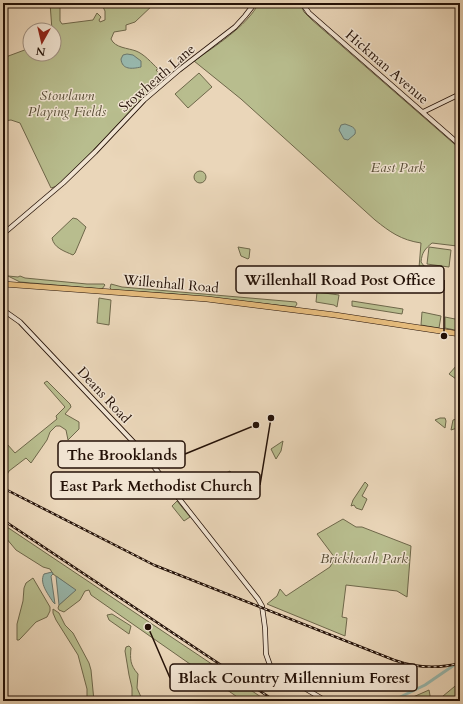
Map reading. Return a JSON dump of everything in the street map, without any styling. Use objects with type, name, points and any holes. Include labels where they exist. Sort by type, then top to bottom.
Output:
[{"type":"highway","name":"Willenhall Road","points":[[3,280],[22,284]]},
{"type":"highway","name":"Willenhall Road","points":[[3,284],[22,284],[207,299],[335,315],[460,334]]},
{"type":"street","name":"Stowheath Lane","points":[[3,234],[63,183],[95,152],[144,100],[179,70],[235,27],[248,14],[255,3]]},
{"type":"street","name":"Hickman Avenue","points":[[302,3],[309,13],[460,145]]},
{"type":"street","points":[[423,112],[460,94]]},
{"type":"street","name":"Deans Road","points":[[3,310],[20,322],[140,449],[261,604],[265,628],[266,654],[271,668],[326,701]]},
{"type":"green space","name":"Stowlawn Playing Fields","points":[[50,3],[60,3],[61,22],[51,22]]},
{"type":"green space","name":"Stowlawn Playing Fields","points":[[104,3],[155,3],[135,22],[126,25],[126,30],[114,32],[111,39],[119,46],[142,54],[158,69],[156,70],[163,78],[57,186],[51,188],[20,123],[11,120],[3,121],[3,58],[22,51],[22,62],[62,62],[62,24],[93,20],[97,13],[101,17],[99,20],[100,22],[105,20],[105,11],[103,7]]},
{"type":"green space","name":"East Park","points":[[259,3],[300,3],[304,12],[312,20],[460,149],[460,237],[457,246],[432,243],[426,249],[423,253],[421,262],[424,266],[431,268],[432,270],[419,268],[421,243],[407,240],[396,235],[375,220],[241,99],[194,61],[238,28]]},
{"type":"green space","points":[[199,73],[212,87],[188,108],[175,94]]},
{"type":"green space","points":[[200,171],[204,173],[206,177],[204,181],[200,183],[196,181],[194,177],[196,173]]},
{"type":"green space","points":[[73,218],[77,219],[86,227],[73,255],[57,247],[52,238]]},
{"type":"green space","points":[[238,247],[250,249],[248,259],[241,256]]},
{"type":"green space","points":[[429,247],[451,250],[449,267],[427,264]]},
{"type":"green space","points":[[8,276],[105,285],[102,289],[20,282]]},
{"type":"green space","points":[[111,284],[122,287],[296,302],[297,304],[295,307],[174,294],[112,290],[110,288]]},
{"type":"green space","points":[[317,292],[339,295],[337,307],[334,305],[316,302]]},
{"type":"green space","points":[[99,298],[111,300],[109,325],[97,323]]},
{"type":"green space","points":[[352,301],[403,309],[402,314],[352,306]]},
{"type":"green space","points":[[422,312],[441,316],[439,328],[421,325]]},
{"type":"green space","points":[[445,317],[460,320],[460,331],[445,328]]},
{"type":"green space","points":[[457,365],[460,366],[456,379],[449,374]]},
{"type":"green space","points":[[47,381],[70,404],[71,407],[65,414],[79,422],[79,429],[68,440],[66,430],[60,426],[56,426],[50,432],[47,440],[31,463],[26,458],[9,471],[3,482],[3,442],[7,444],[15,453],[57,419],[56,416],[65,407],[44,383]]},
{"type":"green space","points":[[445,418],[445,428],[435,420]]},
{"type":"green space","points":[[456,419],[460,421],[460,427],[451,430],[453,420]]},
{"type":"green space","points":[[283,441],[281,451],[276,459],[271,449]]},
{"type":"green space","points":[[230,471],[237,481],[227,481],[216,478]]},
{"type":"green space","points":[[365,482],[368,485],[362,496],[367,499],[362,510],[356,508],[354,505],[351,506],[353,500]]},
{"type":"green space","points":[[177,501],[190,517],[184,521],[172,506]]},
{"type":"green space","name":"Brickheath Park","points":[[343,519],[356,527],[362,527],[411,546],[407,597],[397,591],[346,585],[342,617],[347,618],[345,636],[267,604],[277,596],[280,589],[286,596],[330,567],[335,558],[317,534]]},
{"type":"green space","points":[[4,525],[267,701],[243,701],[91,595],[89,590],[85,591],[80,600],[64,612],[59,610],[59,605],[75,590],[53,574],[50,569],[43,567],[16,550],[3,536]]},
{"type":"green space","points":[[33,578],[50,607],[50,611],[47,617],[36,622],[19,640],[17,640],[17,624],[23,601],[24,588],[26,583]]},
{"type":"green space","points":[[53,609],[59,613],[65,625],[73,633],[89,663],[94,701],[87,701],[86,699],[87,689],[78,655],[56,620]]},
{"type":"green space","points":[[112,614],[131,626],[129,634],[109,620],[107,615]]},
{"type":"green space","points":[[129,646],[131,648],[132,665],[138,674],[137,688],[141,697],[140,701],[132,701],[132,688],[125,651],[126,647]]},
{"type":"green space","points":[[460,682],[460,693],[450,701],[437,701]]},
{"type":"green space","points":[[429,690],[431,701],[404,701]]},
{"type":"water","points":[[123,55],[133,55],[141,61],[141,67],[125,67],[121,59]]},
{"type":"water","points":[[345,124],[353,127],[355,130],[355,134],[348,140],[344,139],[339,130],[341,125]]},
{"type":"water","points":[[52,572],[53,574],[51,576],[55,604],[43,585],[44,574]]},
{"type":"water","points":[[56,576],[76,590],[59,605]]},
{"type":"waterway","points":[[392,701],[425,685],[460,661]]},
{"type":"railway","points":[[3,488],[154,565],[394,660],[410,665],[427,667],[460,663]]},
{"type":"railway","points":[[3,520],[275,701]]},
{"type":"place","name":"Willenhall Road Post Office","points":[[444,336]]},
{"type":"place","name":"East Park Methodist Church","points":[[271,418]]},
{"type":"place","name":"The Brooklands","points":[[256,425]]},
{"type":"place","name":"Black Country Millennium Forest","points":[[148,627]]}]
